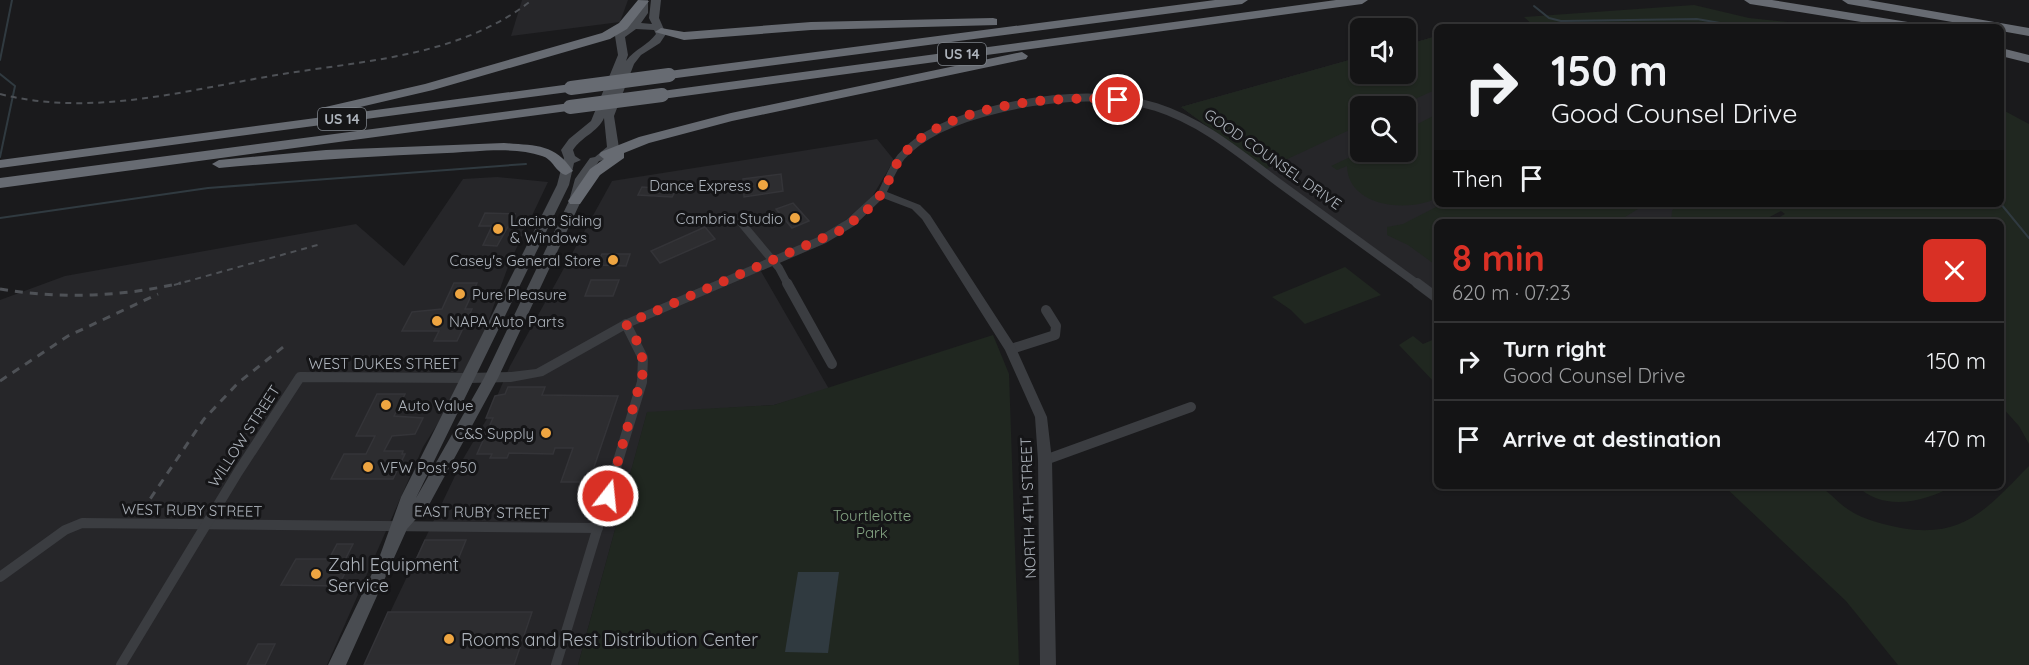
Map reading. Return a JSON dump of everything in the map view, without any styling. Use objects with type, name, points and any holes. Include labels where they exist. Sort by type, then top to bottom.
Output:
[{"type":"highway","points":[[112,149],[230,129],[385,98],[504,66],[625,29],[643,0]]},
{"type":"highway","name":"US 14","points":[[0,164],[1242,0]]},
{"type":"highway","name":"US 14","points":[[0,183],[1362,0]]},
{"type":"highway","points":[[1750,0],[1898,24]]},
{"type":"highway","points":[[1848,0],[1984,24]]},
{"type":"highway","points":[[659,29],[684,36],[811,26],[976,23],[1219,3]]},
{"type":"highway","points":[[1889,7],[1968,24]]},
{"type":"highway","points":[[600,158],[675,131],[743,114],[1058,49],[1262,13]]},
{"type":"highway","points":[[1851,15],[1882,24]]},
{"type":"highway","points":[[2004,28],[2029,32]]},
{"type":"highway","points":[[2004,32],[2029,37]]},
{"type":"highway","points":[[2004,46],[2029,51]]},
{"type":"highway","points":[[2004,53],[2029,59]]},
{"type":"highway","points":[[575,201],[595,172],[603,165],[623,153],[675,131]]},
{"type":"highway","points":[[44,177],[106,175],[326,154],[539,144],[568,159]]},
{"type":"highway","points":[[504,147],[546,152],[556,158],[568,159]]},
{"type":"main road","points":[[628,56],[620,37],[625,29],[643,13],[643,0]]},
{"type":"main road","points":[[337,665],[401,526],[409,497],[563,185],[573,141],[602,123],[628,56],[656,40],[659,29],[654,10],[656,0]]},
{"type":"main road","points":[[625,29],[659,29]]},
{"type":"main road","points":[[401,526],[425,499],[491,378],[575,201],[576,189],[583,172],[613,143],[602,123]]},
{"type":"main road","points":[[568,159],[582,161],[600,158]]},
{"type":"street","name":"GOOD COUNSEL DRIVE","points":[[469,378],[539,373],[626,324],[839,231],[882,194],[902,156],[925,136],[959,118],[993,109],[1037,103],[1089,99],[1134,102],[1176,114],[1214,134],[1434,296]]},
{"type":"street","name":"NORTH 4TH STREET","points":[[882,194],[916,207],[926,217],[1011,349],[1041,417],[1045,460],[1048,665]]},
{"type":"street","points":[[738,219],[773,261],[796,297],[832,364]]},
{"type":"street","points":[[1011,349],[1055,334],[1056,326],[1046,310]]},
{"type":"street","points":[[556,665],[644,369],[640,346],[626,324]]},
{"type":"street","name":"WEST DUKES STREET","points":[[300,377],[469,378]]},
{"type":"street","name":"WILLOW STREET","points":[[121,665],[300,377]]},
{"type":"street","points":[[1045,460],[1191,407]]},
{"type":"street","name":"WEST RUBY STREET","points":[[0,577],[65,530],[82,524],[401,526]]},
{"type":"street","name":"EAST RUBY STREET","points":[[401,526],[598,528]]},
{"type":"shaded area","points":[[522,0],[628,0],[620,22],[511,36]]},
{"type":"shaded area","points":[[1434,37],[1434,207],[1693,207],[1705,219],[1434,219],[1434,292],[1181,107],[1350,60],[1350,84],[1416,84],[1416,42]]},
{"type":"shaded area","points":[[877,139],[894,160],[872,197],[834,230],[758,266],[829,389],[774,405],[647,413],[578,665],[365,665],[463,459],[488,417],[510,366],[612,181]]},
{"type":"shaded area","points":[[497,177],[548,182],[509,264],[469,374],[423,447],[327,665],[0,665],[0,300],[65,276],[356,224],[404,266],[463,179]]},
{"type":"shaded area","points":[[798,572],[839,572],[828,653],[785,652]]},
{"type":"green space","points":[[1694,5],[1749,18],[1806,24],[1532,24],[1524,17]]},
{"type":"green space","points":[[1434,37],[1434,90],[1416,99],[1416,96],[1350,96],[1350,130],[1266,169],[1181,107],[1350,60],[1350,84],[1416,84],[1416,42]]},
{"type":"green space","points":[[2004,111],[2029,124],[2029,444],[2019,426],[2004,409],[2004,219],[1776,219],[1785,214],[1781,211],[1766,219],[1671,219],[1675,207],[2004,207]]},
{"type":"green space","points":[[1434,116],[1434,199],[1411,205],[1382,203],[1368,198],[1357,190],[1350,180],[1347,166],[1337,170],[1331,166],[1350,157],[1350,162],[1416,162],[1416,125]]},
{"type":"green space","points":[[1436,207],[1641,207],[1625,217],[1627,219],[1434,219],[1434,264],[1408,245],[1387,235],[1387,227],[1403,224]]},
{"type":"green space","points":[[1345,267],[1381,295],[1305,324],[1291,310],[1272,297]]},
{"type":"green space","name":"Tourtlelotte Park","points":[[993,335],[1009,374],[1019,665],[578,665],[647,412],[774,405]]},
{"type":"green space","points":[[1413,336],[1423,344],[1434,339],[1434,382],[1399,345]]},
{"type":"green space","points":[[2029,466],[2029,665],[1898,665],[1846,601],[1727,489],[1824,489],[1845,508],[1861,516],[1901,528],[1923,530],[1942,529],[1959,524],[1974,516],[2001,495]]},
{"type":"green space","points":[[1861,489],[1948,489],[1917,500],[1904,502],[1891,502],[1867,494]]},
{"type":"building","name":"Dance Express","points":[[781,174],[783,191],[744,197],[743,179]]},
{"type":"building","points":[[642,187],[676,190],[672,197],[638,195]]},
{"type":"building","name":"Cambria Studio","points":[[793,203],[809,221],[792,228],[776,209]]},
{"type":"building","name":"Lacina Siding & Windows","points":[[485,213],[515,214],[497,246],[483,245],[492,226],[479,226]]},
{"type":"building","points":[[705,227],[715,239],[660,263],[651,251]]},
{"type":"building","name":"Casey's General Store","points":[[602,254],[630,254],[626,266],[597,265]]},
{"type":"building","name":"Casey's General Store","points":[[591,280],[619,280],[613,296],[585,296]]},
{"type":"building","name":"NAPA Auto Parts","points":[[454,283],[477,283],[465,309],[472,309],[457,341],[434,341],[439,331],[402,331],[412,312],[442,309]]},
{"type":"building","name":"C&S Supply","points":[[508,387],[545,387],[542,395],[618,396],[589,482],[561,482],[573,448],[555,448],[553,454],[509,453],[507,458],[490,458],[492,454],[477,454],[493,418],[486,418],[495,396],[505,394]]},
{"type":"building","points":[[377,394],[405,394],[394,416],[423,418],[415,434],[392,436],[384,451],[403,451],[402,454],[405,454],[393,479],[331,479],[344,454],[366,454],[375,436],[356,436]]},
{"type":"building","points":[[425,540],[466,540],[457,562],[415,562]]},
{"type":"building","name":"Zahl Equipment Service","points":[[337,544],[353,544],[344,562],[351,562],[338,586],[281,585],[296,559],[329,559]]},
{"type":"building","name":"Rooms and Rest Distribution Center","points":[[388,612],[532,612],[514,665],[364,665]]},
{"type":"building","points":[[258,644],[275,644],[265,665],[247,665]]},
{"type":"waterway","points":[[0,60],[12,0]]},
{"type":"waterway","points":[[1534,6],[1549,18],[1561,21],[1697,19],[1726,24]]},
{"type":"waterway","points":[[0,74],[15,86],[0,157]]},
{"type":"waterway","points":[[0,218],[208,188],[526,164]]},
{"type":"waterway","points":[[2003,207],[2029,238]]},
{"type":"railway","points":[[0,94],[36,101],[71,103],[142,99],[381,59],[413,53],[475,33],[504,19],[532,0]]},
{"type":"railway","points":[[174,285],[321,244]]},
{"type":"railway","points":[[0,289],[46,294],[91,295],[136,291],[181,283]]},
{"type":"railway","points":[[0,381],[68,336],[158,294]]},
{"type":"railway","points":[[142,511],[204,419],[238,383],[287,344]]},
{"type":"place","name":"Dance Express","points":[[763,185]]},
{"type":"place","name":"Cambria Studio","points":[[795,218]]},
{"type":"place","name":"Lacina Siding & Windows","points":[[498,229]]},
{"type":"place","name":"Casey's General Store","points":[[613,260]]},
{"type":"place","name":"Pure Pleasure","points":[[460,294]]},
{"type":"place","name":"NAPA Auto Parts","points":[[437,321]]},
{"type":"place","name":"Auto Value","points":[[386,405]]},
{"type":"place","name":"C&S Supply","points":[[546,433]]},
{"type":"place","name":"VFW Post 950","points":[[368,467]]},
{"type":"place","name":"Zahl Equipment Service","points":[[316,574]]},
{"type":"place","name":"Rooms and Rest Distribution Center","points":[[449,639]]},
{"type":"route","points":[[608,496],[644,369],[640,346],[626,324],[839,231],[850,224],[882,194],[902,156],[913,145],[959,118],[1001,107],[1089,99],[1118,100]]}]
